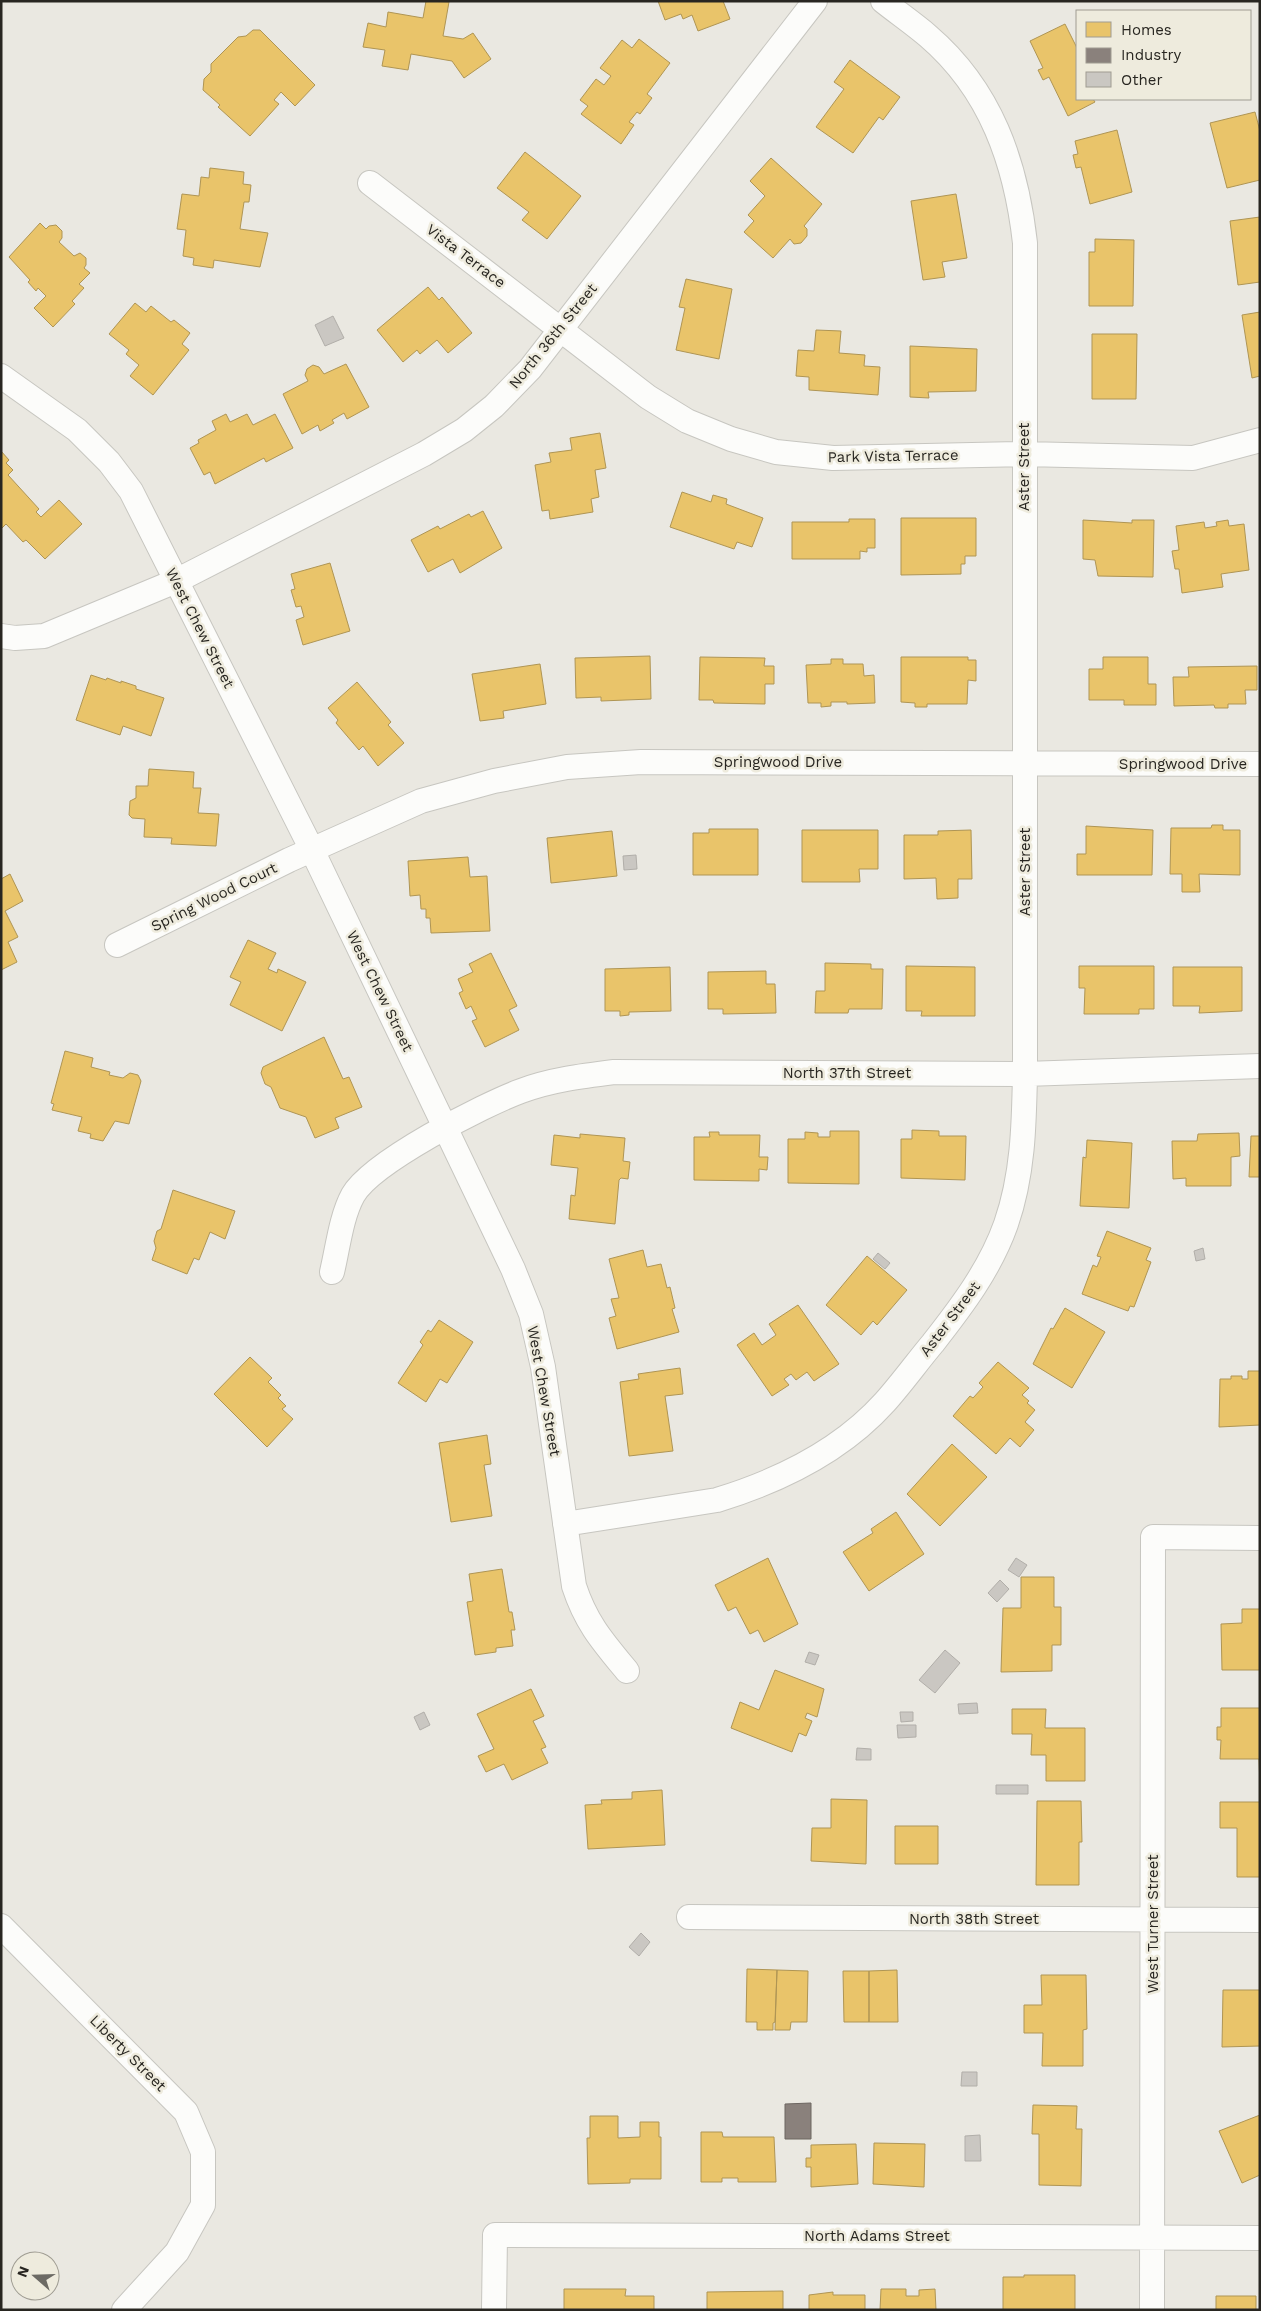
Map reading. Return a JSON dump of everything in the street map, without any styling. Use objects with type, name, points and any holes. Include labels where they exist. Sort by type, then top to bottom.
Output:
[{"type":"street","name":"North 36th Street","points":[[1,636],[15,638],[44,636],[176,581],[424,454],[464,430],[494,406],[530,369],[815,1]]},
{"type":"street","name":"Aster Street","points":[[565,1524],[717,1500],[741,1493],[775,1479],[818,1457],[848,1435],[884,1403],[966,1302],[988,1264],[1006,1224],[1018,1182],[1024,1139],[1025,1074],[1025,243],[1020,202],[1011,163],[1000,135],[981,99],[957,66],[929,37],[882,1]]},
{"type":"street","name":"Vista Terrace","points":[[370,183],[561,328]]},
{"type":"street","name":"Park Vista Terrace","points":[[561,328],[648,397],[688,420],[731,439],[776,452],[833,458],[1024,454],[1193,458],[1260,440]]},
{"type":"street","name":"West Chew Street","points":[[1,376],[77,430],[109,462],[131,491],[312,850],[513,1270],[531,1314],[543,1367],[574,1586],[582,1610],[596,1634],[627,1671]]},
{"type":"street","name":"Springwood Drive","points":[[312,850],[422,801],[494,780],[567,767],[641,762],[1260,764]]},
{"type":"street","name":"Spring Wood Court","points":[[117,945],[312,850]]},
{"type":"street","name":"North 37th Street","points":[[332,1272],[342,1225],[354,1194],[375,1172],[405,1151],[478,1109],[522,1091],[567,1078],[614,1072],[1025,1074],[1260,1066]]},
{"type":"street","name":"West Turner Street","points":[[1152,2310],[1153,1538],[1260,1538]]},
{"type":"street","name":"North 38th Street","points":[[688,1917],[1260,1920]]},
{"type":"street","name":"Liberty Street","points":[[1,1926],[186,2112],[203,2152],[203,2205],[177,2252],[124,2310]]},
{"type":"street","name":"North Adams Street","points":[[494,2310],[495,2235],[1260,2238]]},
{"type":"building: Homes","points":[[426,1],[449,2],[443,36],[463,39],[473,33],[491,59],[464,78],[452,61],[411,54],[408,70],[382,66],[385,50],[363,47],[368,23],[386,27],[388,12],[423,18]]},
{"type":"building: Homes","points":[[658,1],[723,1],[730,19],[698,31],[692,15],[683,19],[681,14],[665,20]]},
{"type":"building: Homes","points":[[1065,24],[1076,46],[1076,100],[1094,100],[1095,102],[1068,116],[1049,77],[1043,80],[1038,70],[1043,68],[1030,41]]},
{"type":"building: Homes","points":[[253,30],[260,30],[315,85],[295,106],[281,92],[274,100],[279,104],[250,136],[218,107],[220,105],[203,90],[204,79],[211,72],[211,64],[238,37],[246,36]]},
{"type":"building: Homes","points":[[639,39],[670,63],[647,94],[652,98],[640,114],[637,112],[629,122],[634,125],[621,144],[581,114],[588,106],[580,100],[596,79],[604,85],[611,76],[600,68],[622,40],[632,48]]},
{"type":"building: Homes","points":[[850,60],[900,97],[883,120],[879,117],[853,153],[816,127],[844,89],[834,82]]},
{"type":"building: Homes","points":[[1255,112],[1260,131],[1260,180],[1227,188],[1210,123]]},
{"type":"building: Homes","points":[[1117,130],[1132,192],[1090,204],[1081,167],[1076,168],[1073,155],[1078,154],[1075,141]]},
{"type":"building: Homes","points":[[525,152],[581,196],[547,239],[522,220],[529,212],[497,188]]},
{"type":"building: Homes","points":[[771,158],[822,204],[804,226],[807,229],[807,236],[801,243],[794,244],[790,239],[773,258],[744,232],[754,221],[748,215],[765,196],[750,181]]},
{"type":"building: Homes","points":[[210,168],[244,172],[243,184],[251,185],[249,202],[244,202],[240,229],[268,233],[260,267],[214,260],[213,268],[193,265],[194,258],[183,256],[186,230],[177,229],[182,194],[199,196],[201,177],[209,178]]},
{"type":"building: Homes","points":[[956,194],[967,258],[942,262],[945,277],[923,280],[911,201]]},
{"type":"building: Homes","points":[[1260,217],[1260,282],[1238,285],[1230,221]]},
{"type":"building: Homes","points":[[40,223],[46,229],[49,226],[56,225],[62,231],[62,238],[59,242],[74,256],[80,253],[86,258],[84,268],[90,273],[79,284],[84,288],[72,301],[75,304],[53,327],[34,308],[46,296],[38,288],[36,291],[28,282],[30,280],[9,257]]},
{"type":"building: Homes","points":[[1095,239],[1134,240],[1133,306],[1089,306],[1089,252],[1095,252]]},
{"type":"building: Homes","points":[[686,279],[732,289],[719,359],[676,350],[685,308],[679,307]]},
{"type":"building: Homes","points":[[428,287],[439,300],[442,297],[472,333],[448,353],[437,340],[420,354],[417,350],[403,362],[377,330]]},
{"type":"building: Homes","points":[[135,303],[146,312],[151,306],[171,322],[174,320],[190,333],[182,344],[189,350],[153,395],[130,376],[139,365],[126,354],[129,350],[109,334]]},
{"type":"building: Homes","points":[[1260,312],[1260,376],[1252,378],[1242,315]]},
{"type":"building: Homes","points":[[816,330],[841,331],[839,353],[865,355],[864,366],[880,367],[878,395],[809,390],[809,377],[796,376],[798,350],[814,351]]},
{"type":"building: Homes","points":[[1092,334],[1137,334],[1136,399],[1092,399]]},
{"type":"building: Homes","points":[[910,346],[977,349],[976,391],[928,392],[929,398],[910,397]]},
{"type":"building: Homes","points":[[346,364],[369,407],[347,419],[344,413],[332,420],[334,423],[320,431],[318,425],[302,434],[283,394],[308,381],[305,375],[307,369],[313,365],[319,367],[324,374]]},
{"type":"building: Homes","points":[[226,414],[230,422],[247,414],[253,425],[275,414],[293,448],[266,462],[264,458],[215,484],[210,472],[204,475],[190,448],[199,443],[198,440],[216,430],[212,421]]},
{"type":"building: Homes","points":[[600,433],[606,468],[595,470],[599,497],[591,499],[593,512],[550,519],[549,510],[542,511],[535,465],[551,462],[549,453],[572,450],[570,438]]},
{"type":"building: Homes","points":[[1,451],[9,460],[6,463],[13,470],[8,475],[39,509],[36,512],[41,517],[59,500],[82,524],[45,559],[26,540],[23,542],[6,524],[1,529]]},
{"type":"building: Homes","points":[[682,492],[711,502],[713,495],[727,499],[726,504],[763,518],[752,547],[737,542],[734,549],[670,527]]},
{"type":"building: Homes","points":[[483,511],[502,548],[460,573],[453,559],[428,572],[411,540],[438,526],[440,529],[469,514],[471,517]]},
{"type":"building: Homes","points":[[901,518],[976,518],[976,556],[965,556],[965,564],[961,564],[961,574],[901,575]]},
{"type":"building: Homes","points":[[849,519],[875,519],[875,548],[867,548],[867,552],[860,551],[860,559],[792,559],[792,522],[849,522]]},
{"type":"building: Homes","points":[[1083,520],[1132,523],[1132,520],[1154,520],[1153,577],[1098,576],[1095,560],[1083,559]]},
{"type":"building: Homes","points":[[1228,520],[1229,526],[1244,524],[1249,570],[1221,574],[1223,587],[1182,593],[1179,569],[1175,569],[1172,551],[1179,550],[1176,526],[1204,522],[1205,528],[1217,526],[1216,522]]},
{"type":"building: Homes","points":[[330,563],[350,631],[303,645],[296,620],[304,617],[301,606],[296,607],[291,590],[295,589],[291,574]]},
{"type":"building: Homes","points":[[650,656],[651,699],[601,701],[601,697],[576,698],[575,658]]},
{"type":"building: Homes","points":[[700,657],[765,658],[764,666],[774,666],[774,684],[765,684],[765,704],[714,703],[713,700],[699,700]]},
{"type":"building: Homes","points":[[901,657],[968,657],[968,660],[976,660],[976,681],[968,680],[967,704],[927,704],[927,707],[915,707],[915,703],[901,702]]},
{"type":"building: Homes","points":[[1103,657],[1148,657],[1148,684],[1156,684],[1156,705],[1124,705],[1124,700],[1089,700],[1089,669],[1103,669]]},
{"type":"building: Homes","points":[[831,659],[843,659],[843,664],[863,664],[864,676],[874,675],[875,703],[847,704],[847,702],[831,702],[831,706],[821,707],[821,703],[808,703],[806,665],[831,664]]},
{"type":"building: Homes","points":[[540,664],[546,704],[503,711],[504,718],[480,721],[472,674]]},
{"type":"building: Homes","points":[[1257,666],[1257,690],[1245,690],[1246,704],[1228,704],[1228,708],[1215,708],[1214,705],[1174,706],[1173,677],[1189,677],[1188,667]]},
{"type":"building: Homes","points":[[91,675],[121,683],[121,681],[136,686],[136,689],[164,698],[151,736],[123,726],[120,735],[76,720]]},
{"type":"building: Homes","points":[[357,682],[391,722],[388,725],[404,743],[378,766],[363,746],[359,750],[336,723],[338,720],[328,708]]},
{"type":"building: Homes","points":[[149,769],[194,772],[193,788],[201,788],[198,813],[219,814],[216,846],[171,844],[172,838],[144,837],[145,819],[132,818],[129,815],[130,801],[136,798],[136,786],[148,786]]},
{"type":"building: Homes","points":[[1212,825],[1223,825],[1223,830],[1240,830],[1240,875],[1199,874],[1200,892],[1182,892],[1182,874],[1170,874],[1171,828],[1211,828]]},
{"type":"building: Homes","points":[[1086,826],[1153,830],[1152,875],[1077,875],[1077,854],[1086,854]]},
{"type":"building: Homes","points":[[709,829],[758,829],[758,875],[693,875],[693,833],[709,833]]},
{"type":"building: Homes","points":[[802,830],[878,830],[878,869],[859,869],[860,882],[802,882]]},
{"type":"building: Homes","points":[[971,830],[972,879],[958,879],[958,898],[937,899],[936,878],[904,879],[904,835],[938,835],[938,831]]},
{"type":"building: Homes","points":[[612,831],[617,876],[551,883],[547,838]]},
{"type":"building: Homes","points":[[468,857],[470,877],[487,876],[490,931],[431,933],[430,918],[426,918],[426,909],[421,909],[420,895],[410,896],[408,861]]},
{"type":"building: Homes","points":[[10,874],[23,901],[5,911],[18,937],[8,942],[17,962],[1,970],[1,879]]},
{"type":"building: Homes","points":[[248,940],[276,953],[268,969],[277,973],[278,969],[306,982],[282,1031],[230,1005],[241,982],[230,977]]},
{"type":"building: Homes","points":[[491,953],[517,1006],[509,1010],[519,1030],[485,1047],[472,1021],[477,1019],[471,1006],[466,1009],[459,993],[463,991],[458,979],[473,972],[469,964]]},
{"type":"building: Homes","points":[[825,963],[871,964],[871,969],[883,969],[882,1009],[849,1009],[848,1013],[815,1013],[816,991],[825,991]]},
{"type":"building: Homes","points":[[906,966],[975,967],[975,1016],[921,1016],[922,1011],[906,1011]]},
{"type":"building: Homes","points":[[1079,966],[1154,966],[1154,1009],[1139,1009],[1139,1014],[1084,1014],[1085,988],[1079,988]]},
{"type":"building: Homes","points":[[670,967],[671,1011],[629,1012],[629,1015],[620,1016],[620,1011],[605,1011],[605,969]]},
{"type":"building: Homes","points":[[1173,967],[1242,967],[1242,1011],[1199,1013],[1200,1006],[1173,1006]]},
{"type":"building: Homes","points":[[766,971],[766,984],[775,984],[776,1013],[723,1014],[723,1009],[708,1009],[708,972]]},
{"type":"building: Homes","points":[[324,1037],[343,1079],[349,1077],[362,1107],[335,1118],[339,1128],[315,1138],[306,1117],[280,1108],[271,1087],[265,1084],[261,1073],[263,1067]]},
{"type":"building: Homes","points":[[65,1051],[93,1058],[91,1067],[110,1072],[109,1075],[123,1078],[130,1073],[138,1075],[141,1081],[129,1124],[115,1121],[103,1141],[90,1138],[91,1134],[78,1131],[82,1117],[52,1110],[54,1104],[51,1103]]},
{"type":"building: Homes","points":[[912,1130],[939,1131],[939,1136],[966,1136],[965,1180],[901,1178],[901,1139],[912,1139]]},
{"type":"building: Homes","points":[[830,1131],[859,1131],[859,1184],[788,1183],[788,1139],[805,1139],[805,1132],[818,1133],[818,1137],[830,1137]]},
{"type":"building: Homes","points":[[709,1132],[719,1132],[719,1135],[760,1135],[759,1157],[768,1157],[767,1170],[759,1169],[759,1181],[694,1180],[694,1137],[710,1137]]},
{"type":"building: Homes","points":[[1239,1133],[1240,1156],[1231,1157],[1231,1186],[1186,1186],[1186,1178],[1173,1179],[1172,1141],[1197,1141],[1198,1134]]},
{"type":"building: Homes","points":[[580,1134],[625,1138],[623,1161],[630,1162],[628,1179],[621,1178],[619,1180],[615,1224],[569,1219],[571,1195],[575,1196],[578,1168],[551,1165],[554,1135],[580,1138]]},
{"type":"building: Homes","points":[[1251,1136],[1260,1136],[1260,1177],[1249,1177]]},
{"type":"building: Homes","points":[[1087,1140],[1132,1143],[1129,1208],[1080,1206],[1083,1157],[1086,1158]]},
{"type":"building: Homes","points":[[173,1190],[235,1211],[225,1239],[210,1232],[199,1260],[194,1258],[187,1274],[152,1260],[156,1248],[154,1241],[157,1231],[161,1229]]},
{"type":"building: Homes","points":[[1107,1231],[1151,1248],[1146,1260],[1151,1262],[1134,1307],[1130,1306],[1128,1311],[1082,1294],[1093,1265],[1097,1267],[1101,1257],[1097,1256]]},
{"type":"building: Homes","points":[[643,1250],[647,1267],[661,1264],[667,1288],[670,1287],[675,1308],[672,1309],[679,1332],[617,1349],[609,1318],[616,1316],[611,1299],[619,1298],[609,1259]]},
{"type":"building: Homes","points":[[867,1256],[907,1290],[877,1325],[873,1321],[861,1335],[826,1305]]},
{"type":"building: Homes","points":[[798,1305],[839,1364],[814,1381],[807,1372],[796,1380],[791,1374],[784,1379],[789,1385],[772,1396],[737,1345],[754,1333],[762,1345],[776,1335],[769,1324]]},
{"type":"building: Homes","points":[[1065,1308],[1105,1332],[1072,1388],[1033,1364],[1051,1328],[1053,1329]]},
{"type":"building: Homes","points":[[439,1320],[473,1342],[447,1383],[440,1379],[426,1402],[398,1383],[423,1345],[420,1342],[428,1330],[431,1332]]},
{"type":"building: Homes","points":[[250,1357],[272,1378],[268,1382],[281,1395],[278,1398],[286,1406],[282,1409],[293,1419],[267,1447],[214,1394]]},
{"type":"building: Homes","points":[[998,1362],[1029,1388],[1022,1395],[1035,1410],[1025,1422],[1034,1430],[1020,1447],[1010,1438],[996,1454],[953,1416],[970,1396],[973,1398],[983,1387],[979,1383]]},
{"type":"building: Homes","points":[[680,1368],[683,1394],[665,1396],[673,1451],[629,1456],[620,1382],[639,1379],[638,1374]]},
{"type":"building: Homes","points":[[1248,1371],[1260,1371],[1260,1425],[1219,1427],[1220,1379],[1242,1376],[1242,1379],[1248,1379]]},
{"type":"building: Homes","points":[[487,1435],[491,1464],[484,1465],[492,1516],[451,1522],[439,1443]]},
{"type":"building: Homes","points":[[952,1444],[987,1477],[940,1526],[907,1494]]},
{"type":"building: Homes","points":[[896,1512],[924,1554],[869,1591],[843,1552],[873,1533],[871,1529]]},
{"type":"building: Homes","points":[[768,1558],[798,1624],[764,1642],[758,1630],[750,1634],[736,1607],[728,1611],[715,1585]]},
{"type":"building: Homes","points":[[502,1569],[509,1612],[512,1612],[515,1630],[511,1630],[513,1646],[496,1648],[496,1652],[475,1655],[467,1602],[473,1601],[469,1574]]},
{"type":"building: Homes","points":[[1021,1577],[1054,1577],[1054,1607],[1061,1607],[1061,1645],[1052,1645],[1052,1671],[1001,1672],[1003,1608],[1021,1608]]},
{"type":"building: Homes","points":[[1242,1609],[1260,1609],[1260,1670],[1222,1670],[1221,1624],[1242,1623]]},
{"type":"building: Homes","points":[[775,1670],[824,1689],[817,1717],[807,1713],[805,1718],[812,1721],[806,1736],[799,1733],[792,1752],[731,1728],[740,1702],[759,1710]]},
{"type":"building: Homes","points":[[531,1689],[544,1716],[533,1721],[546,1747],[541,1749],[548,1763],[512,1780],[504,1764],[486,1772],[478,1756],[494,1749],[477,1714]]},
{"type":"building: Homes","points":[[1221,1708],[1260,1708],[1260,1786],[1259,1759],[1220,1759],[1221,1740],[1217,1740],[1217,1727],[1221,1727]]},
{"type":"building: Homes","points":[[1012,1709],[1046,1709],[1045,1728],[1085,1728],[1085,1781],[1046,1781],[1046,1755],[1031,1755],[1032,1734],[1012,1734]]},
{"type":"building: Homes","points":[[662,1790],[665,1845],[588,1849],[585,1805],[602,1804],[601,1800],[632,1799],[632,1792]]},
{"type":"building: Homes","points":[[831,1799],[867,1800],[866,1864],[811,1861],[812,1828],[831,1828]]},
{"type":"building: Homes","points":[[1037,1801],[1081,1801],[1082,1842],[1079,1842],[1079,1885],[1036,1885]]},
{"type":"building: Homes","points":[[1220,1802],[1260,1802],[1260,1877],[1237,1877],[1237,1828],[1220,1828]]},
{"type":"building: Homes","points":[[895,1826],[938,1826],[938,1864],[895,1864]]},
{"type":"building: Homes","points":[[747,1969],[777,1970],[773,2030],[757,2030],[757,2022],[746,2022]]},
{"type":"building: Homes","points":[[777,1970],[808,1971],[807,2022],[791,2022],[790,2030],[775,2030]]},
{"type":"building: Homes","points":[[897,1970],[898,2022],[869,2022],[869,1971]]},
{"type":"building: Homes","points":[[843,1971],[869,1971],[869,2022],[844,2022]]},
{"type":"building: Homes","points":[[1041,1975],[1086,1975],[1087,2029],[1083,2030],[1083,2066],[1042,2066],[1043,2033],[1024,2033],[1024,2005],[1042,2005]]},
{"type":"building: Homes","points":[[1223,1990],[1260,1990],[1260,2046],[1222,2047]]},
{"type":"building: Homes","points":[[1033,2105],[1077,2106],[1076,2129],[1082,2129],[1081,2186],[1039,2185],[1039,2134],[1032,2134]]},
{"type":"building: Homes","points":[[1260,2115],[1260,2175],[1242,2183],[1219,2131]]},
{"type":"building: Homes","points":[[590,2116],[618,2116],[618,2138],[640,2137],[640,2122],[659,2122],[661,2179],[630,2179],[630,2183],[588,2184],[587,2138],[590,2138]]},
{"type":"building: Homes","points":[[701,2132],[722,2132],[723,2137],[774,2137],[776,2182],[738,2182],[738,2178],[722,2178],[722,2182],[701,2182]]},
{"type":"building: Homes","points":[[874,2143],[925,2144],[924,2187],[873,2184]]},
{"type":"building: Homes","points":[[856,2144],[858,2184],[811,2187],[811,2167],[806,2167],[806,2158],[811,2158],[811,2145]]},
{"type":"building: Homes","points":[[1024,2275],[1075,2275],[1075,2310],[1003,2310],[1003,2277],[1024,2277]]},
{"type":"building: Homes","points":[[564,2289],[626,2289],[625,2296],[654,2296],[654,2310],[564,2310]]},
{"type":"building: Homes","points":[[881,2289],[906,2289],[906,2296],[919,2296],[919,2290],[935,2289],[936,2310],[880,2310]]},
{"type":"building: Homes","points":[[783,2291],[783,2310],[707,2310],[707,2292]]},
{"type":"building: Homes","points":[[833,2292],[833,2295],[865,2295],[865,2310],[809,2310],[809,2295]]},
{"type":"building: Homes","points":[[1216,2296],[1256,2296],[1256,2310],[1216,2310]]},
{"type":"building: Industry","points":[[811,2103],[811,2139],[785,2139],[785,2104]]},
{"type":"building: Other","points":[[333,316],[344,338],[325,346],[315,325]]},
{"type":"building: Other","points":[[636,855],[637,869],[624,870],[623,856]]},
{"type":"building: Other","points":[[1203,1248],[1205,1259],[1196,1261],[1194,1251]]},
{"type":"building: Other","points":[[878,1253],[890,1263],[885,1269],[873,1259]]},
{"type":"building: Other","points":[[1016,1558],[1027,1565],[1019,1577],[1008,1570]]},
{"type":"building: Other","points":[[1000,1580],[1009,1589],[997,1602],[988,1593]]},
{"type":"building: Other","points":[[945,1650],[960,1663],[935,1693],[919,1680]]},
{"type":"building: Other","points":[[809,1652],[819,1655],[815,1665],[805,1662]]},
{"type":"building: Other","points":[[977,1703],[978,1713],[959,1714],[958,1704]]},
{"type":"building: Other","points":[[424,1712],[430,1725],[420,1730],[414,1717]]},
{"type":"building: Other","points":[[900,1712],[913,1712],[913,1721],[901,1722]]},
{"type":"building: Other","points":[[897,1725],[916,1725],[916,1737],[898,1738]]},
{"type":"building: Other","points":[[857,1748],[871,1749],[871,1760],[856,1760]]},
{"type":"building: Other","points":[[996,1785],[1028,1785],[1028,1794],[996,1794]]},
{"type":"building: Other","points":[[641,1933],[650,1942],[639,1956],[629,1947]]},
{"type":"building: Other","points":[[962,2072],[977,2072],[977,2086],[961,2086]]},
{"type":"building: Other","points":[[980,2135],[981,2161],[965,2161],[965,2136]]}]
